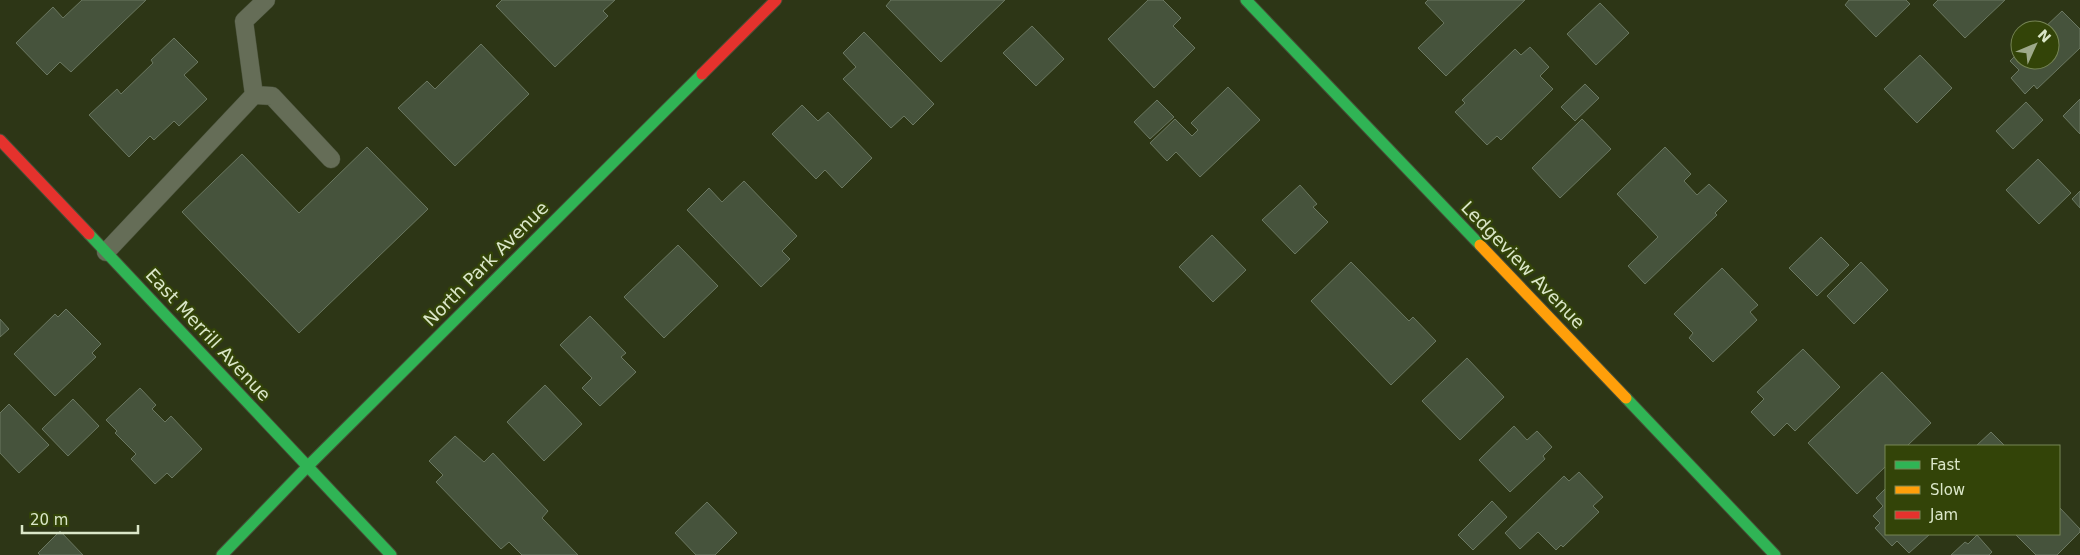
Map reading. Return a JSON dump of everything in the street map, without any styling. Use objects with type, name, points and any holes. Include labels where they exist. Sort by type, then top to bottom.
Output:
[{"type":"street","name":"North Park Avenue","points":[[222,555],[308,466],[776,0]]},
{"type":"street","name":"Ledgeview Avenue","points":[[1246,0],[1775,555]]},
{"type":"street","name":"East Merrill Avenue","points":[[0,140],[391,555]]},
{"type":"lane","points":[[254,95],[244,21],[266,0]]},
{"type":"lane","points":[[106,252],[254,95],[272,96],[331,159]]},
{"type":"building","points":[[82,0],[146,0],[71,72],[60,62],[47,75],[16,43],[53,7],[63,18]]},
{"type":"building","points":[[502,0],[615,0],[603,11],[608,16],[555,67],[496,6]]},
{"type":"building","points":[[891,0],[1005,0],[941,62],[886,6]]},
{"type":"building","points":[[1148,0],[1163,0],[1181,18],[1173,26],[1195,48],[1154,88],[1108,39]]},
{"type":"building","points":[[1428,0],[1525,0],[1446,76],[1418,48],[1444,23],[1425,3]]},
{"type":"building","points":[[1849,0],[1906,0],[1910,4],[1876,37],[1845,5]]},
{"type":"building","points":[[1938,0],[2005,0],[1965,38],[1933,5]]},
{"type":"building","points":[[1600,3],[1629,33],[1596,65],[1567,34]]},
{"type":"building","points":[[2062,11],[2080,29],[2080,48],[2060,67],[2060,20],[2053,20]]},
{"type":"building","points":[[1032,26],[1064,59],[1036,86],[1003,53]]},
{"type":"building","points":[[864,32],[934,104],[913,125],[904,116],[891,128],[843,79],[856,67],[843,53]]},
{"type":"building","points":[[174,38],[198,62],[184,75],[207,99],[179,126],[174,121],[154,140],[150,136],[129,157],[89,115],[117,89],[121,94],[153,63],[151,60]]},
{"type":"building","points":[[481,44],[529,94],[455,166],[398,108],[427,81],[435,89]]},
{"type":"building","points":[[1530,47],[1549,67],[1540,76],[1553,89],[1501,140],[1497,136],[1487,145],[1455,112],[1465,103],[1462,100],[1515,49],[1521,55]]},
{"type":"building","points":[[1920,55],[1952,88],[1917,123],[1884,89]]},
{"type":"building","points":[[2019,70],[2057,70],[2037,89],[2034,85],[2025,94],[2011,78]]},
{"type":"building","points":[[1585,84],[1599,98],[1575,121],[1561,107]]},
{"type":"building","points":[[1228,87],[1260,120],[1200,177],[1176,152],[1167,161],[1150,143],[1175,119],[1192,136],[1198,130],[1191,123]]},
{"type":"building","points":[[2080,99],[2080,134],[2063,116]]},
{"type":"building","points":[[1157,100],[1174,117],[1150,139],[1134,122]]},
{"type":"building","points":[[2026,102],[2043,120],[2013,149],[1996,131]]},
{"type":"building","points":[[802,105],[818,121],[828,112],[872,158],[842,188],[825,170],[816,179],[772,134]]},
{"type":"building","points":[[1582,119],[1611,149],[1560,198],[1532,168]]},
{"type":"building","points":[[367,147],[428,209],[299,333],[182,212],[242,154],[299,213]]},
{"type":"building","points":[[1665,147],[1691,174],[1684,181],[1697,195],[1709,184],[1727,201],[1715,213],[1717,215],[1645,284],[1628,266],[1658,237],[1617,194]]},
{"type":"building","points":[[2038,159],[2071,193],[2039,224],[2006,190]]},
{"type":"building","points":[[744,181],[797,236],[782,251],[790,259],[761,287],[687,210],[709,188],[722,202]]},
{"type":"building","points":[[1300,185],[1317,204],[1313,207],[1328,222],[1295,254],[1262,220]]},
{"type":"building","points":[[2080,191],[2080,208],[2072,199]]},
{"type":"building","points":[[1212,235],[1246,270],[1213,302],[1179,267]]},
{"type":"building","points":[[1821,237],[1849,265],[1817,296],[1789,268]]},
{"type":"building","points":[[678,245],[718,286],[664,338],[624,297]]},
{"type":"building","points":[[1351,262],[1409,321],[1413,317],[1436,341],[1391,385],[1311,301]]},
{"type":"building","points":[[1861,262],[1888,290],[1854,324],[1827,296]]},
{"type":"building","points":[[1722,268],[1758,305],[1750,312],[1757,320],[1713,362],[1689,338],[1693,333],[1674,314]]},
{"type":"building","points":[[66,309],[101,344],[92,353],[96,357],[55,396],[14,354],[55,314],[58,317]]},
{"type":"building","points":[[590,316],[626,353],[621,357],[636,372],[600,406],[582,388],[592,378],[560,345]]},
{"type":"building","points":[[0,319],[9,329],[0,337]]},
{"type":"building","points":[[1803,349],[1840,387],[1795,431],[1787,423],[1774,436],[1751,412],[1764,399],[1757,392]]},
{"type":"building","points":[[1467,358],[1504,397],[1460,440],[1422,401]]},
{"type":"building","points":[[1882,372],[1931,423],[1908,445],[1885,445],[1885,467],[1857,494],[1808,443]]},
{"type":"building","points":[[545,385],[582,424],[544,461],[507,422]]},
{"type":"building","points":[[140,388],[156,405],[152,409],[165,422],[171,416],[202,449],[172,478],[167,473],[155,484],[131,459],[136,454],[115,433],[117,431],[106,420]]},
{"type":"building","points":[[73,399],[99,426],[68,456],[42,429]]},
{"type":"building","points":[[9,404],[49,445],[19,473],[0,453],[0,413]]},
{"type":"building","points":[[1514,426],[1527,440],[1537,431],[1552,447],[1543,456],[1545,459],[1510,492],[1479,460]]},
{"type":"building","points":[[1991,432],[2004,445],[1977,445]]},
{"type":"building","points":[[455,436],[484,462],[493,453],[548,511],[542,518],[578,555],[522,555],[509,542],[501,549],[436,482],[443,475],[429,461]]},
{"type":"building","points":[[1579,472],[1603,497],[1593,506],[1599,512],[1563,547],[1561,545],[1556,550],[1538,532],[1520,549],[1505,533],[1564,476],[1569,481]]},
{"type":"building","points":[[1885,489],[1885,535],[1929,535],[1909,553],[1897,541],[1892,546],[1875,528],[1880,523],[1873,516],[1883,506],[1876,498]]},
{"type":"building","points":[[1492,501],[1507,517],[1473,550],[1458,535]]},
{"type":"building","points":[[707,502],[737,533],[715,555],[696,555],[675,533]]},
{"type":"building","points":[[2060,508],[2080,529],[2080,532],[2057,555],[2036,555],[2016,535],[2060,535]]},
{"type":"building","points":[[60,531],[83,555],[40,555],[38,553]]},
{"type":"building","points":[[1977,535],[1992,552],[1989,555],[1951,555],[1965,542],[1968,544]]},
{"type":"traffic: fast","points":[[1246,0],[1480,245]]},
{"type":"traffic: fast","points":[[222,555],[308,466],[702,74]]},
{"type":"traffic: fast","points":[[89,234],[391,555]]},
{"type":"traffic: fast","points":[[1626,398],[1775,555]]},
{"type":"traffic: slow","points":[[1480,245],[1626,398]]},
{"type":"traffic: jam","points":[[702,74],[776,0]]},
{"type":"traffic: jam","points":[[0,140],[89,234]]}]
